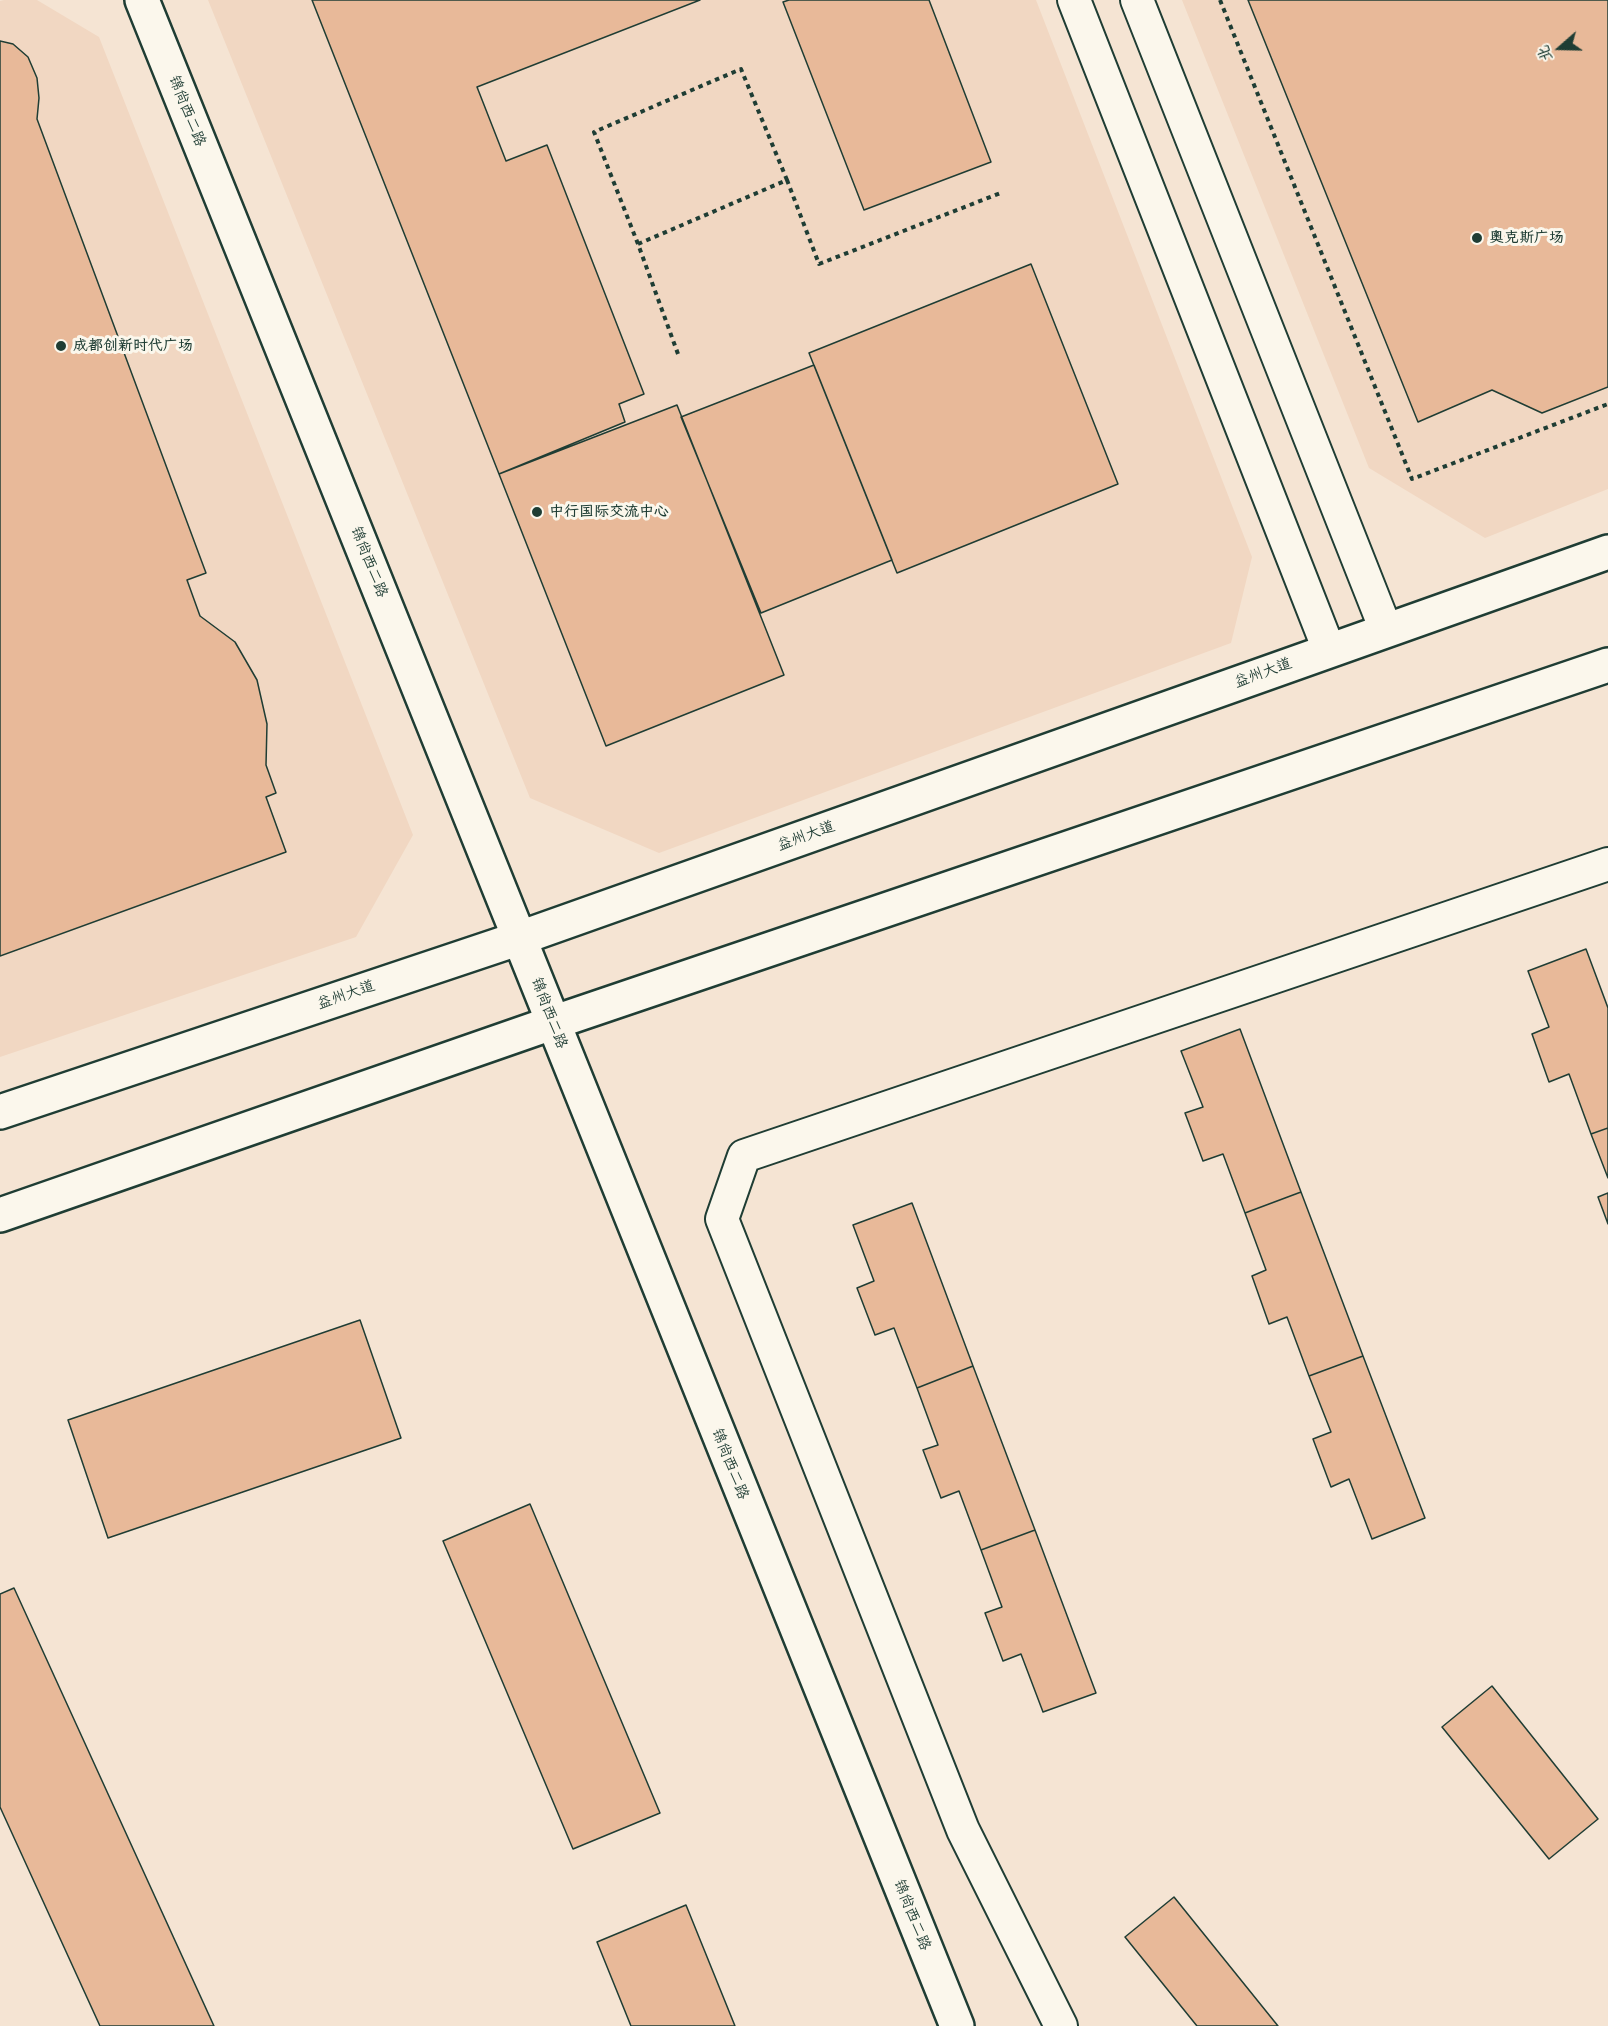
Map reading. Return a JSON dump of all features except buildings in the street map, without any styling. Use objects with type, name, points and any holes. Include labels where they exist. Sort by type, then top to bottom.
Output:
[{"type":"main road","name":"锦尚西二路","points":[[142,0],[957,2026]]},
{"type":"main road","name":"益州大道","points":[[0,1112],[520,938],[1608,552]]},
{"type":"main road","points":[[0,1215],[552,1023],[1608,664]]},
{"type":"street","points":[[1074,0],[1329,650]]},
{"type":"street","points":[[1137,0],[1386,630]]},
{"type":"street","points":[[1061,2026],[963,1830],[723,1218],[744,1155],[1608,864]]},
{"type":"path","points":[[1220,0],[1412,479],[1608,404]]},
{"type":"path","points":[[678,354],[594,132],[741,69],[819,264],[1003,192]]},
{"type":"path","points":[[638,244],[787,180]]},
{"type":"shaded area","points":[[37,0],[99,37],[413,835],[356,937],[0,1057],[0,1]]},
{"type":"shaded area","points":[[208,0],[1036,0],[1252,557],[1231,643],[659,853],[530,798]]},
{"type":"shaded area","name":"奥克斯广场","points":[[1182,0],[1608,0],[1608,489],[1485,538],[1369,468]]},
{"type":"place","name":"奥克斯广场","points":[[1477,238]]},
{"type":"place","name":"成都创新时代广场","points":[[61,346]]},
{"type":"place","name":"中行国际交流中心","points":[[537,512]]}]
